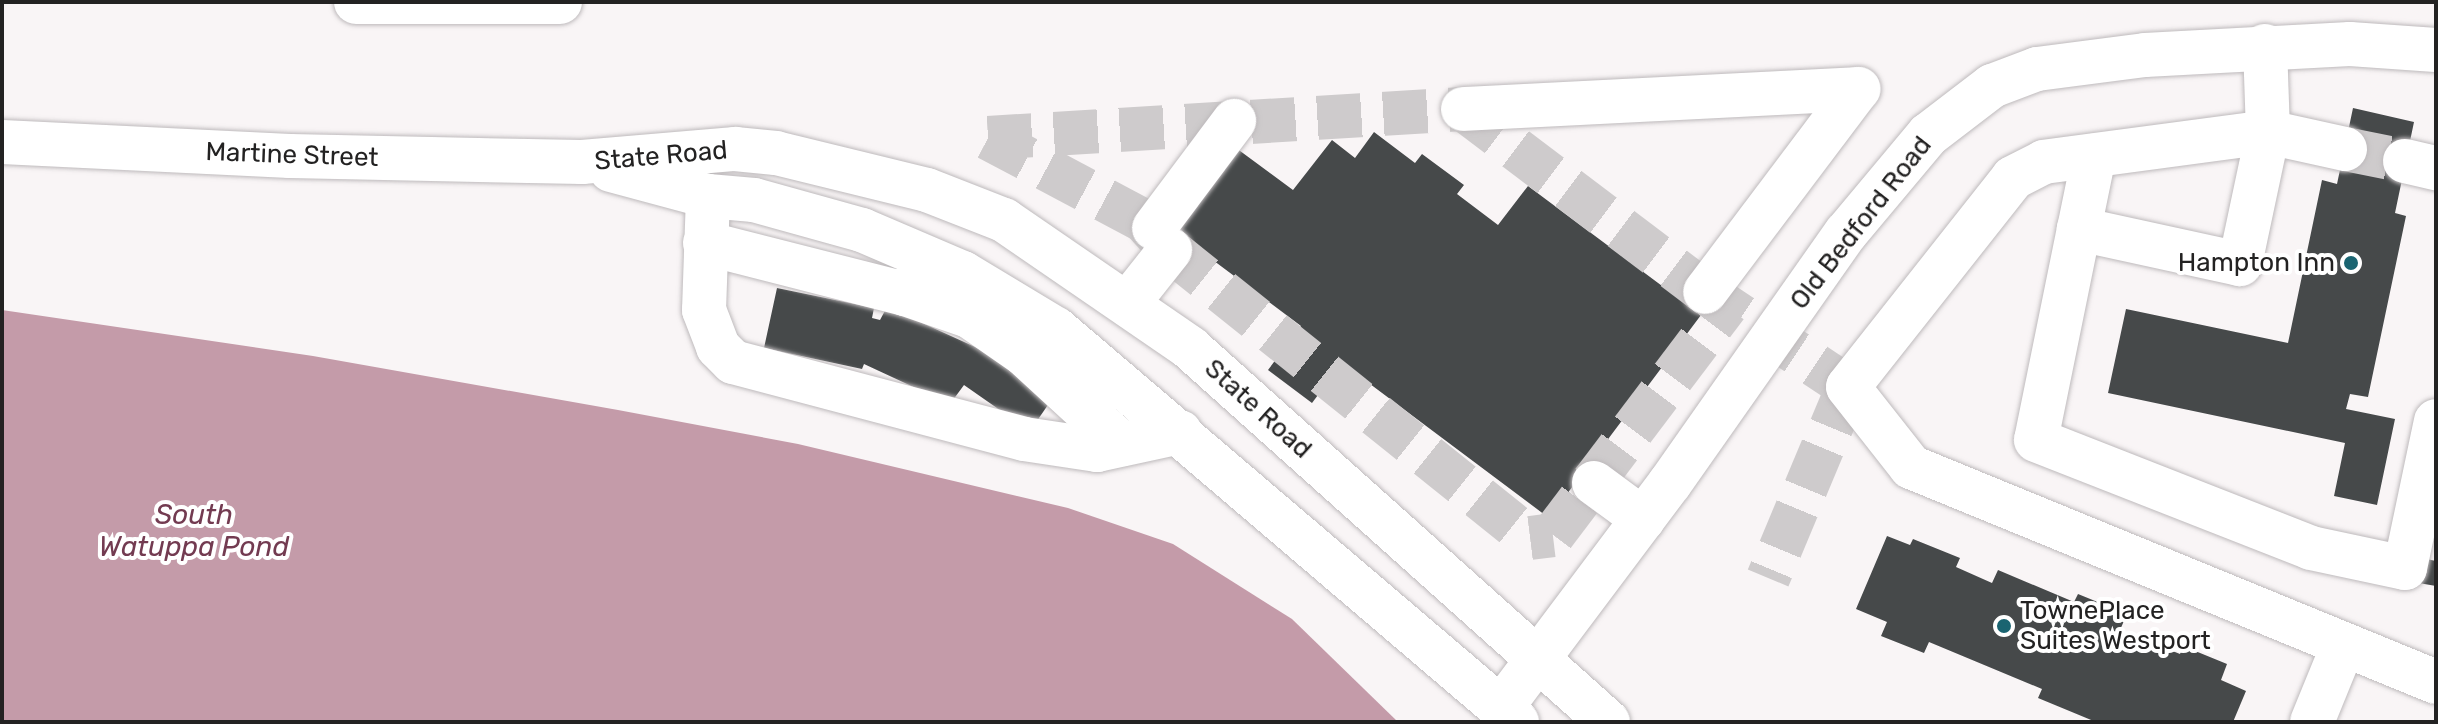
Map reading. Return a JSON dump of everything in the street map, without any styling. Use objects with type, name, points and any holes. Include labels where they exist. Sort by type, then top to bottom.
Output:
[{"type":"main road","points":[[356,2],[560,2]]},
{"type":"main road","name":"Old Bedford Road","points":[[1509,715],[1536,660],[1643,519],[1846,233],[1928,135],[1992,86],[2037,69],[2145,55],[2265,46],[2350,44],[2436,50]]},
{"type":"main road","points":[[2079,229],[2240,264],[2268,132],[2265,46]]},
{"type":"main road","points":[[1463,109],[1858,89],[1705,292]]},
{"type":"main road","points":[[1128,303],[1162,239],[1234,121]]},
{"type":"main road","points":[[2345,149],[2268,132],[2044,162],[2013,178],[1848,387],[1911,467],[2436,682]]},
{"type":"main road","name":"Martine Street","points":[[2,142],[290,156],[582,162]]},
{"type":"main road","name":"State Road","points":[[582,162],[735,149],[776,153],[927,190],[1004,220],[1190,348],[1608,722]]},
{"type":"main road","points":[[2094,156],[2036,440],[2311,548],[2405,568],[2436,421]]},
{"type":"main road","name":"State Road","points":[[582,162],[708,196],[754,200],[862,230],[963,273],[1056,329],[1509,715]]},
{"type":"main road","points":[[708,196],[704,310],[718,347],[733,362],[1024,439],[1097,450],[1180,432]]},
{"type":"main road","points":[[705,243],[905,294],[969,316],[1024,354],[1122,444]]},
{"type":"main road","points":[[905,294],[932,260]]},
{"type":"main road","points":[[1594,483],[1643,519]]},
{"type":"main road","points":[[2312,722],[2343,646]]},
{"type":"water","name":"South Watuppa Pond","points":[[2,310],[313,356],[618,410],[798,444],[1068,508],[1173,544],[1292,619],[1398,722],[2,722]]},
{"type":"building","name":"Hampton Inn","points":[[2353,108],[2414,122],[2395,213],[2406,216],[2368,397],[2350,394],[2346,409],[2395,419],[2377,505],[2334,496],[2345,443],[2108,393],[2126,309],[2288,343],[2322,180],[2337,184]]},
{"type":"building","points":[[1374,132],[1415,163],[1422,154],[1464,185],[1457,194],[1498,225],[1528,186],[1701,315],[1549,518],[1342,363],[1312,403],[1268,370],[1301,326],[1170,228],[1232,145],[1293,190],[1332,140],[1355,158]]},
{"type":"building","points":[[777,288],[874,308],[872,318],[880,320],[887,307],[984,351],[1052,399],[1030,431],[964,385],[950,404],[864,364],[862,369],[764,348]]},
{"type":"building","name":"TownePlace Suites Westport","points":[[1887,536],[1910,545],[1913,539],[1960,558],[1956,567],[1992,583],[1998,570],[2074,602],[2078,594],[2127,614],[2120,630],[2180,654],[2183,646],[2227,664],[2221,680],[2246,691],[2233,722],[2096,722],[2038,698],[2042,689],[1929,642],[1924,653],[1881,636],[1887,622],[1856,609]]},
{"type":"building","points":[[2417,557],[2436,561],[2436,586],[2413,582]]},
{"type":"tunnel","points":[[988,138],[1463,109],[1705,292],[1848,387],[1768,578]]},
{"type":"tunnel","points":[[988,138],[1144,221],[1170,250],[1530,538],[1553,535],[1726,306]]},
{"type":"tunnel","points":[[2345,149],[2405,161]]},
{"type":"place","name":"Hampton Inn","points":[[2351,263]]},
{"type":"place","name":"TownePlace Suites Westport","points":[[2004,626]]}]
